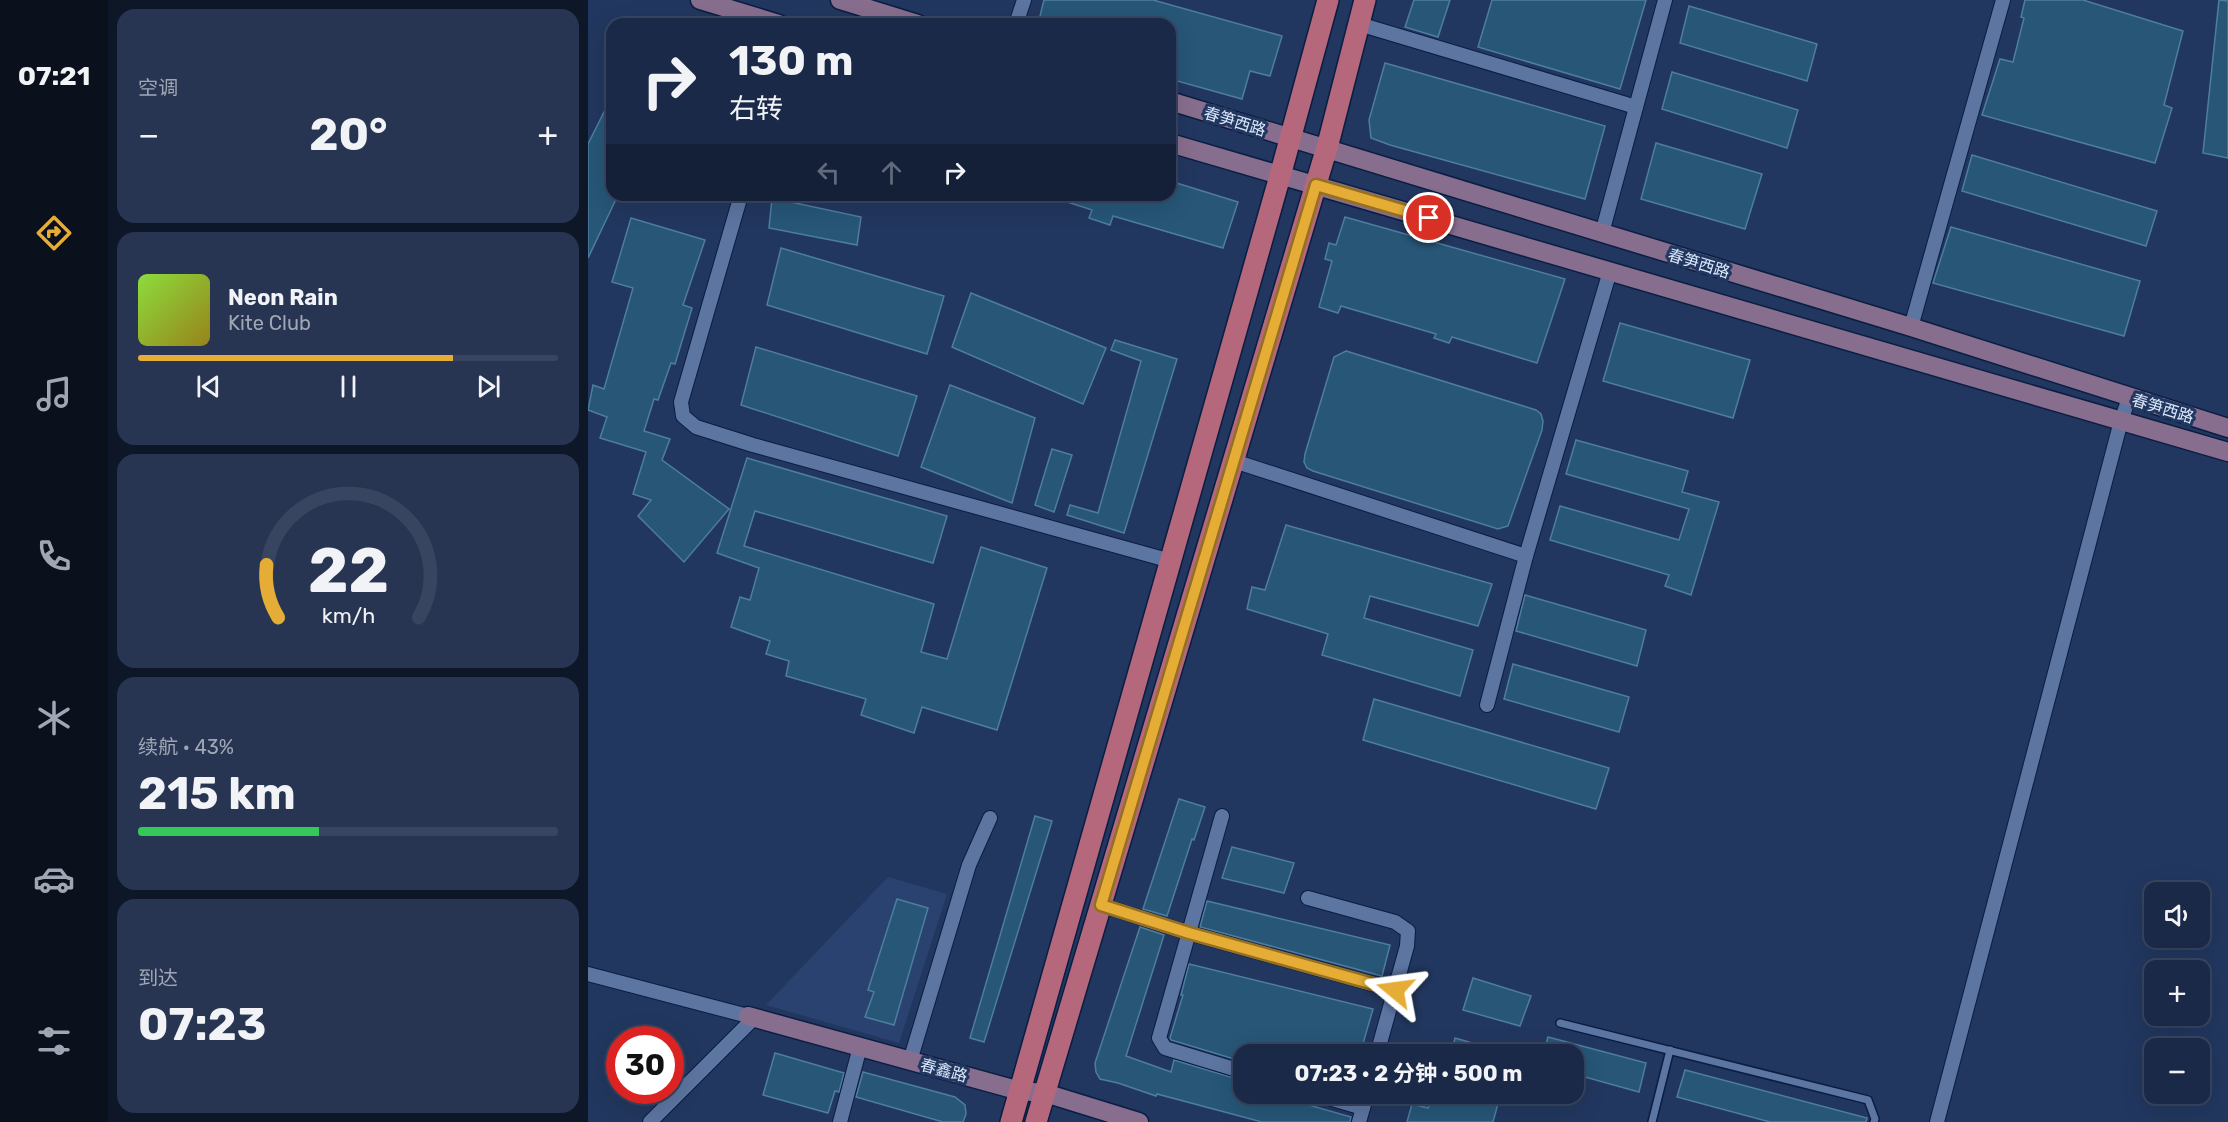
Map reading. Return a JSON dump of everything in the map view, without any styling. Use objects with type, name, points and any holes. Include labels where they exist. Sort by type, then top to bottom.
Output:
[{"type":"main road","points":[[700,0],[759,18]]},
{"type":"main road","points":[[840,0],[898,18]]},
{"type":"main road","points":[[1011,1122],[1291,138],[1328,0]]},
{"type":"main road","points":[[1036,1122],[1327,149],[1365,0]]},
{"type":"main road","name":"春笋西路","points":[[1176,103],[1911,327],[2228,428]]},
{"type":"main road","name":"春笋西路","points":[[1176,145],[2228,452]]},
{"type":"main road","name":"春鑫路","points":[[751,1017],[1139,1122]]},
{"type":"main road","name":"春鑫路","points":[[1044,1095],[1078,1115],[1101,1122]]},
{"type":"street","points":[[1018,18],[1024,0]]},
{"type":"street","points":[[1602,233],[1665,0]]},
{"type":"street","points":[[1911,327],[2003,0]]},
{"type":"street","points":[[1359,24],[1636,106]]},
{"type":"street","points":[[739,201],[681,402],[683,416],[696,427],[753,445],[1171,561]]},
{"type":"street","points":[[1487,705],[1526,556],[1610,271]]},
{"type":"street","points":[[1937,1122],[2121,421],[2129,398]]},
{"type":"street","points":[[1234,461],[1526,556]]},
{"type":"street","points":[[1222,816],[1159,1038],[1165,1048],[1233,1069]]},
{"type":"street","points":[[910,1061],[969,865],[990,818]]},
{"type":"street","points":[[1308,898],[1395,922],[1408,931],[1407,946],[1380,1044]]},
{"type":"street","points":[[1101,905],[1189,933],[1395,990]]},
{"type":"street","points":[[588,974],[751,1017],[650,1122]]},
{"type":"street","points":[[840,1122],[860,1047]]},
{"type":"street","points":[[1337,1104],[1361,1115]]},
{"type":"lane","points":[[1560,1023],[1868,1100],[1874,1122]]},
{"type":"lane","points":[[1652,1122],[1670,1050]]},
{"type":"shaded area","points":[[888,877],[947,894],[899,1043],[766,1005]]},
{"type":"building","points":[[1044,0],[1153,0],[1282,36],[1270,76],[1250,71],[1242,99],[1176,81],[1176,18],[1040,18]]},
{"type":"building","points":[[1414,0],[1450,0],[1438,37],[1405,27]]},
{"type":"building","points":[[1492,0],[1646,0],[1620,89],[1478,47]]},
{"type":"building","points":[[2025,0],[2083,0],[2183,31],[2164,105],[2172,108],[2155,163],[1982,115],[2000,59],[2013,62],[2024,18],[2021,17]]},
{"type":"building","points":[[2219,0],[2228,1],[2228,158],[2203,153]]},
{"type":"building","points":[[1689,6],[1817,44],[1807,81],[1680,43]]},
{"type":"building","points":[[1385,63],[1605,126],[1585,199],[1371,138],[1369,120]]},
{"type":"building","points":[[1672,72],[1798,110],[1787,148],[1662,109]]},
{"type":"building","points":[[606,108],[606,201],[615,201],[588,258],[588,144]]},
{"type":"building","points":[[1656,143],[1762,174],[1745,229],[1641,199]]},
{"type":"building","points":[[1972,155],[2157,211],[2146,246],[1962,191]]},
{"type":"building","points":[[1176,183],[1238,202],[1223,248],[1113,216],[1110,225],[1089,218],[1092,210],[1064,201],[1176,201]]},
{"type":"building","points":[[772,201],[786,201],[861,217],[857,245],[769,228]]},
{"type":"building","points":[[1345,217],[1565,279],[1537,363],[1452,337],[1449,343],[1434,338],[1436,334],[1341,306],[1338,313],[1319,307],[1332,261],[1325,259],[1329,243],[1336,245]]},
{"type":"building","points":[[631,218],[705,240],[683,305],[692,308],[675,364],[671,363],[658,400],[654,399],[644,431],[670,439],[662,460],[729,509],[684,562],[638,516],[651,500],[633,494],[646,452],[600,438],[607,417],[588,410],[593,385],[604,389],[633,288],[612,282]]},
{"type":"building","points":[[1951,227],[2140,281],[2124,336],[1933,283]]},
{"type":"building","points":[[781,248],[944,296],[927,354],[767,305]]},
{"type":"building","points":[[971,293],[1106,348],[1083,404],[952,347]]},
{"type":"building","points":[[1620,323],[1750,360],[1733,418],[1603,381]]},
{"type":"building","points":[[1115,340],[1177,359],[1124,533],[1067,515],[1070,505],[1098,513],[1141,361],[1111,350]]},
{"type":"building","points":[[756,347],[917,396],[898,456],[741,405]]},
{"type":"building","points":[[1346,351],[1536,410],[1541,414],[1542,430],[1508,526],[1498,529],[1307,468],[1304,462],[1305,454],[1334,357]]},
{"type":"building","points":[[950,385],[1035,418],[1012,503],[921,467]]},
{"type":"building","points":[[1576,440],[1688,471],[1682,492],[1719,502],[1691,595],[1665,586],[1669,575],[1550,540],[1560,506],[1679,540],[1689,509],[1566,474]]},
{"type":"building","points":[[1052,449],[1072,455],[1054,512],[1035,505]]},
{"type":"building","points":[[747,458],[947,516],[933,563],[755,511],[744,546],[934,604],[921,652],[947,659],[981,547],[1047,568],[997,730],[922,707],[914,733],[861,715],[866,699],[786,676],[789,661],[766,654],[770,641],[731,627],[740,597],[750,600],[759,568],[717,553]]},
{"type":"building","points":[[1286,525],[1492,584],[1478,626],[1370,596],[1364,618],[1473,650],[1460,696],[1322,655],[1328,634],[1247,609],[1252,587],[1265,590]]},
{"type":"building","points":[[1525,595],[1646,630],[1637,666],[1516,631]]},
{"type":"building","points":[[1513,664],[1629,697],[1619,732],[1504,699]]},
{"type":"building","points":[[1374,699],[1609,768],[1596,809],[1363,740]]},
{"type":"building","points":[[1179,799],[1205,807],[1167,916],[1143,909]]},
{"type":"building","points":[[1035,816],[1052,821],[984,1042],[970,1038]]},
{"type":"building","points":[[1232,847],[1294,863],[1284,893],[1222,878]]},
{"type":"building","points":[[897,899],[928,908],[894,1025],[865,1017],[874,992],[868,990]]},
{"type":"building","points":[[1207,901],[1390,945],[1382,976],[1200,927]]},
{"type":"building","points":[[1140,927],[1164,935],[1126,1056],[1171,1072],[1174,1060],[1233,1078],[1233,1104],[1306,1104],[1351,1117],[1350,1122],[1262,1122],[1157,1094],[1156,1096],[1100,1079],[1095,1063]]},
{"type":"building","points":[[1189,964],[1373,1009],[1363,1044],[1233,1044],[1233,1059],[1171,1040],[1183,995],[1181,995]]},
{"type":"building","points":[[1473,978],[1531,996],[1520,1026],[1463,1010]]},
{"type":"building","points":[[1548,1037],[1574,1044],[1546,1044]]},
{"type":"building","points":[[1455,1038],[1476,1044],[1454,1044]]},
{"type":"building","points":[[1584,1047],[1646,1063],[1639,1092],[1584,1077]]},
{"type":"building","points":[[775,1053],[844,1073],[839,1092],[835,1091],[828,1113],[763,1095]]},
{"type":"building","points":[[1685,1070],[1867,1118],[1866,1122],[1770,1122],[1677,1097]]},
{"type":"building","points":[[863,1072],[955,1097],[965,1105],[966,1114],[963,1122],[943,1122],[856,1097]]},
{"type":"building","points":[[1412,1104],[1428,1108],[1429,1104],[1498,1104],[1493,1122],[1407,1122]]},
{"type":"route","points":[[1395,990],[1189,933],[1101,905],[1316,185],[1429,218]]}]
